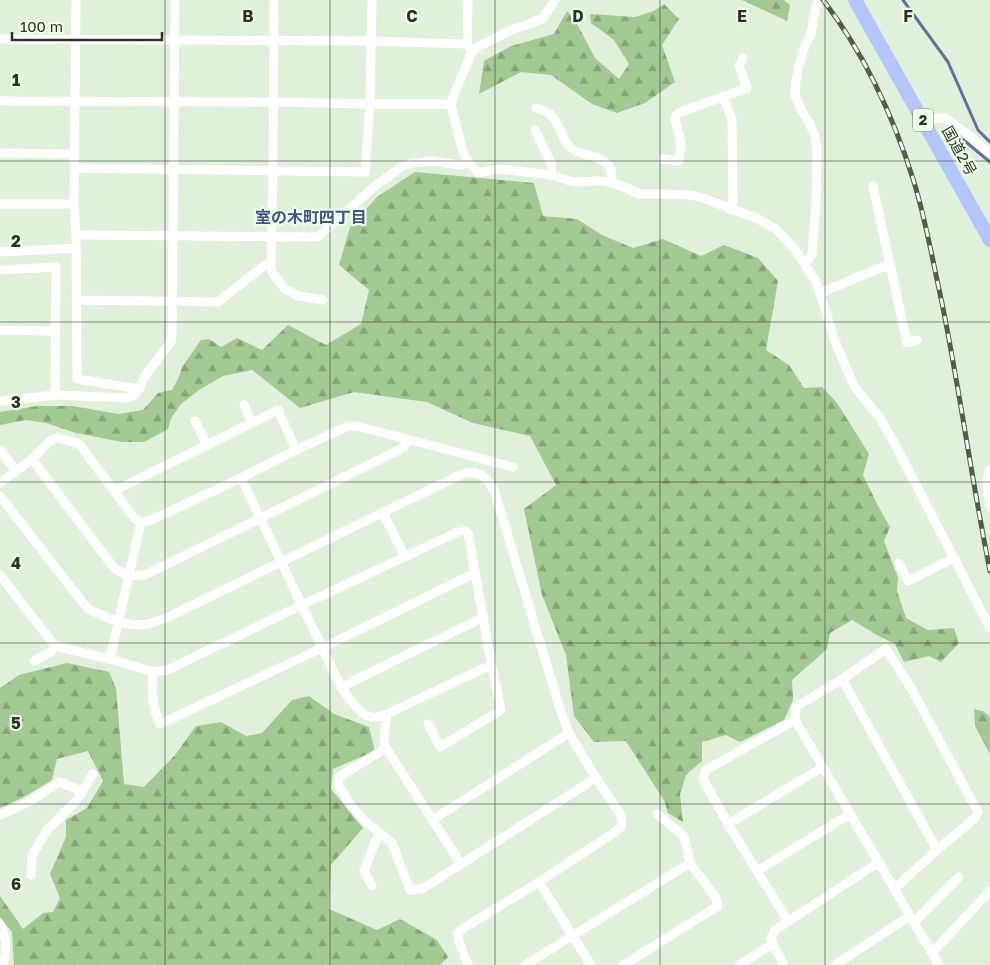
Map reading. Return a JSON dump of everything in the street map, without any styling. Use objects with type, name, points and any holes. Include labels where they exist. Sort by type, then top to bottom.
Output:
[{"type":"highway","name":"国道2号","points":[[854,0],[990,240]]},
{"type":"street","points":[[76,0],[74,204],[77,379],[138,390]]},
{"type":"street","points":[[0,401],[54,395],[126,398],[134,395],[146,374],[171,342],[174,235],[175,0]]},
{"type":"street","points":[[274,0],[272,272],[285,289],[299,296],[323,300]]},
{"type":"street","points":[[75,168],[365,172],[370,104],[372,0]]},
{"type":"street","points":[[468,0],[469,48],[451,105],[463,152],[468,162],[478,173],[499,169],[552,175],[573,182],[612,183],[640,194],[691,195],[758,219],[776,229],[794,248],[815,280],[834,339],[854,386],[880,418],[919,489],[990,628]]},
{"type":"street","points":[[0,39],[371,41],[469,48],[478,47],[511,30],[542,18],[555,0]]},
{"type":"street","points":[[804,263],[812,254],[816,204],[817,149],[815,136],[795,95],[799,65],[811,34],[816,6],[820,0]]},
{"type":"street","points":[[663,159],[679,161],[681,144],[675,118],[678,113],[747,88],[739,66],[742,58]]},
{"type":"street","points":[[723,97],[732,119],[733,202],[730,209]]},
{"type":"street","points":[[0,101],[451,105]]},
{"type":"street","points":[[536,108],[549,113],[566,142],[573,150],[590,154],[606,163],[610,168],[612,183]]},
{"type":"street","points":[[924,122],[936,118],[948,119],[990,153]]},
{"type":"street","points":[[535,130],[551,163],[552,175]]},
{"type":"street","points":[[0,153],[75,154]]},
{"type":"street","points":[[76,235],[316,237],[375,186],[403,166],[432,161],[461,165],[468,162]]},
{"type":"street","points":[[873,186],[907,343],[917,340]]},
{"type":"street","points":[[0,204],[74,204]]},
{"type":"street","points":[[0,252],[76,248]]},
{"type":"street","points":[[76,300],[218,302],[265,265],[271,265]]},
{"type":"street","points":[[820,293],[880,268],[891,266]]},
{"type":"street","points":[[0,270],[56,267],[54,395]]},
{"type":"street","points":[[0,330],[55,331]]},
{"type":"street","points":[[244,404],[252,423]]},
{"type":"street","points":[[114,491],[278,410],[296,450]]},
{"type":"street","points":[[195,420],[207,445]]},
{"type":"street","points":[[0,483],[32,459],[51,440],[58,438],[74,442],[80,445],[135,519],[141,522],[151,520],[348,426],[357,426],[513,467]]},
{"type":"street","points":[[32,459],[114,568],[129,576],[145,575],[261,519],[403,448],[408,440]]},
{"type":"street","points":[[0,450],[16,471]]},
{"type":"street","points":[[477,474],[481,459]]},
{"type":"street","points":[[990,470],[987,490],[990,506]]},
{"type":"street","points":[[0,496],[88,608],[104,617],[134,625],[146,624],[166,618],[462,474],[469,472],[477,474],[491,483],[560,709],[569,732],[620,814],[622,821],[621,827],[615,832],[540,882],[462,929],[458,933],[459,942],[468,965]]},
{"type":"street","points":[[241,478],[342,688],[350,700],[365,715],[377,717],[387,714],[484,668],[492,667]]},
{"type":"street","points":[[383,513],[405,557]]},
{"type":"street","points":[[110,659],[141,522]]},
{"type":"street","points":[[0,575],[55,646],[154,672],[167,670],[462,530],[468,533],[501,710],[440,747],[428,724]]},
{"type":"street","points":[[899,563],[908,581],[954,558]]},
{"type":"street","points":[[154,672],[152,679],[155,714],[160,724],[475,573]]},
{"type":"street","points":[[342,688],[484,617]]},
{"type":"street","points":[[34,661],[52,651],[55,646]]},
{"type":"street","points":[[894,889],[975,818],[978,812],[910,688],[886,649],[796,707],[795,720],[879,862],[894,889],[939,965]]},
{"type":"street","points":[[842,679],[937,850]]},
{"type":"street","points":[[387,714],[384,740],[386,748],[461,864]]},
{"type":"street","points":[[788,921],[728,824],[703,779],[706,770],[795,720]]},
{"type":"street","points":[[432,820],[569,732]]},
{"type":"street","points":[[386,748],[339,777],[338,784],[351,806],[366,822],[392,843],[410,890],[422,888],[596,778]]},
{"type":"street","points":[[728,824],[823,767]]},
{"type":"street","points":[[31,876],[32,856],[47,830],[76,801],[93,774]]},
{"type":"street","points":[[0,815],[28,802],[59,782],[75,788],[81,794]]},
{"type":"street","points":[[623,965],[718,906],[716,898],[690,862],[683,835],[657,814]]},
{"type":"street","points":[[757,871],[850,814]]},
{"type":"street","points":[[372,886],[364,870],[380,834]]},
{"type":"street","points":[[525,965],[690,862]]},
{"type":"street","points":[[784,965],[771,938],[775,930],[879,862]]},
{"type":"street","points":[[835,965],[912,919],[917,919],[959,877]]},
{"type":"street","points":[[540,882],[591,965]]},
{"type":"street","points":[[932,953],[990,891]]},
{"type":"street","points":[[0,924],[6,940],[6,956],[3,965]]},
{"type":"street","points":[[739,965],[773,944]]},
{"type":"green space","points":[[742,0],[784,0],[790,5],[787,21]]},
{"type":"green space","points":[[664,4],[679,19],[662,45],[675,82],[645,103],[617,113],[592,104],[551,75],[521,72],[479,94],[484,61],[511,46],[554,34],[567,11],[576,22],[595,58],[619,79],[629,64],[614,40],[591,23],[590,14],[635,17],[654,11]]},
{"type":"green space","points":[[415,172],[534,183],[543,216],[577,219],[602,235],[633,248],[663,239],[701,256],[724,245],[758,258],[778,281],[766,350],[789,365],[804,388],[822,387],[837,403],[869,454],[863,475],[890,527],[884,541],[898,578],[897,591],[906,618],[928,630],[954,628],[959,643],[941,662],[929,656],[904,662],[895,644],[852,620],[830,633],[827,649],[792,680],[793,700],[784,720],[740,742],[726,735],[702,742],[702,761],[686,775],[680,794],[683,822],[668,813],[665,802],[626,741],[594,742],[574,716],[566,655],[542,595],[524,509],[556,485],[530,436],[473,423],[427,402],[354,392],[300,408],[252,370],[223,376],[199,390],[181,404],[171,418],[168,429],[144,442],[122,442],[76,433],[46,423],[26,420],[0,425],[0,412],[37,406],[72,406],[118,414],[143,410],[158,393],[172,390],[182,367],[201,340],[209,339],[221,347],[237,338],[262,350],[288,325],[326,345],[361,324],[369,290],[339,265],[350,227],[377,197]]},
{"type":"green space","points":[[67,663],[109,672],[116,688],[124,784],[144,787],[175,755],[196,726],[221,722],[246,736],[262,733],[292,700],[309,696],[334,714],[369,727],[375,751],[333,769],[331,789],[363,828],[331,865],[329,909],[377,930],[400,919],[437,940],[448,957],[440,965],[14,965],[12,932],[0,917],[0,896],[23,929],[43,913],[53,912],[60,898],[50,874],[66,837],[66,820],[87,808],[103,781],[88,751],[57,759],[52,780],[24,797],[0,808],[0,688],[19,675]]},
{"type":"green space","points":[[974,709],[983,711],[990,717],[990,754],[975,726]]},
{"type":"waterway","points":[[903,0],[948,62],[978,130],[990,142]]},
{"type":"waterway","points":[[955,133],[990,162]]},
{"type":"railway","points":[[823,0],[838,20],[865,64],[897,134],[914,182],[926,227],[942,303],[990,571]]},
{"type":"district","name":"室の木町四丁目","points":[[311,217]]}]
